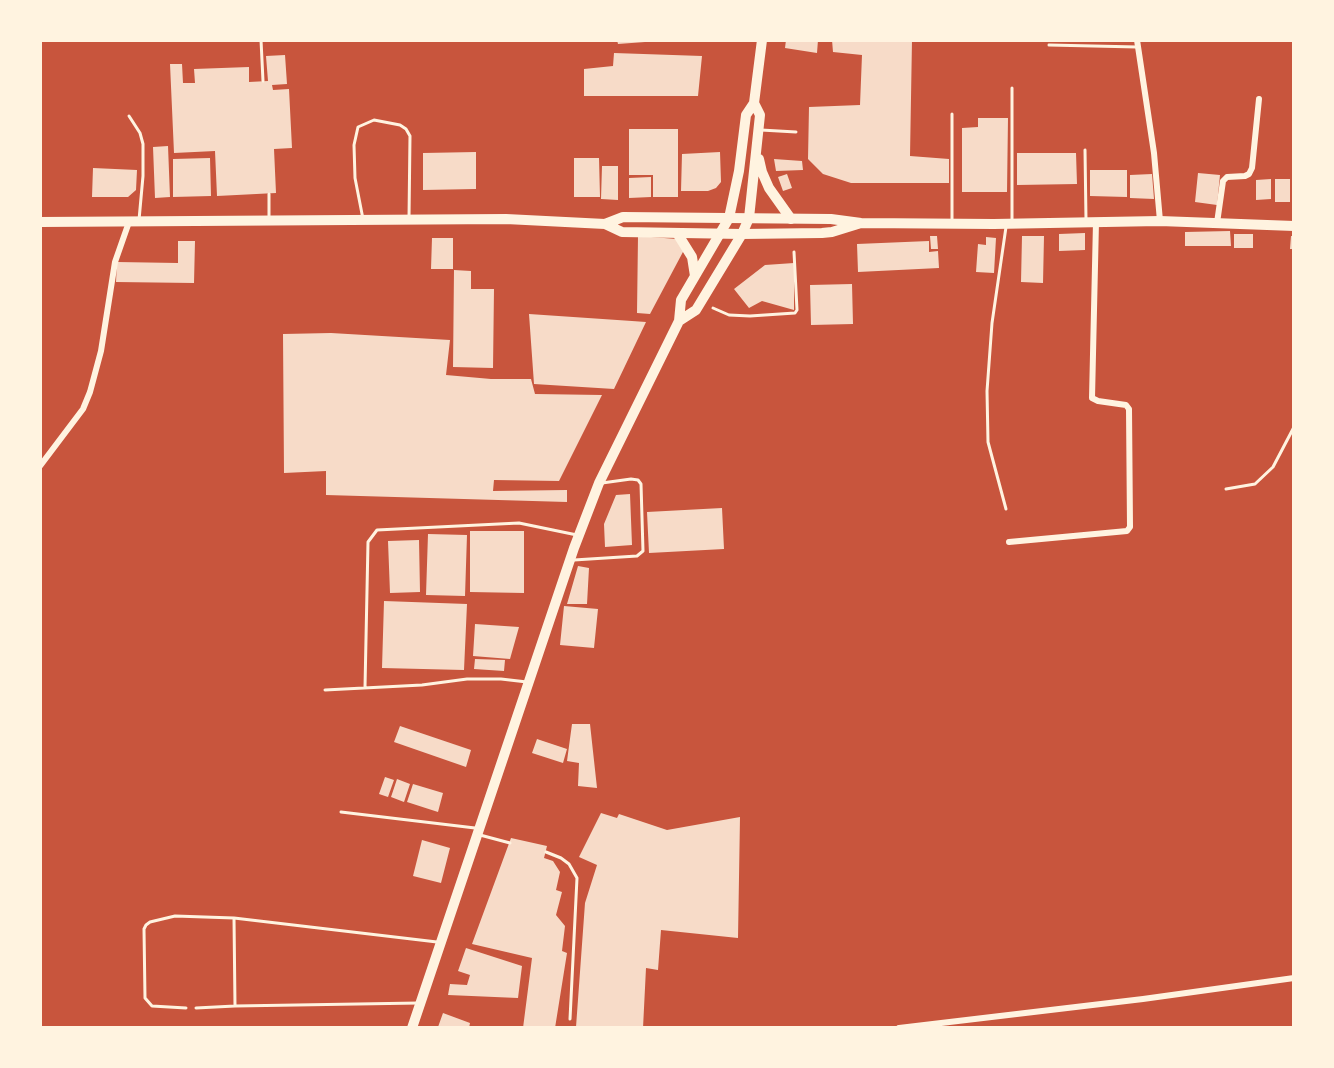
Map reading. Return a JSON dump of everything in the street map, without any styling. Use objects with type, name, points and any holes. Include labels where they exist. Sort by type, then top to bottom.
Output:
[{"type":"main road","points":[[412,1028],[578,536],[599,483],[679,321],[681,300],[729,218],[740,171],[746,115],[754,103],[762,40]]},
{"type":"main road","points":[[679,321],[696,310],[742,234],[749,218],[760,116],[754,103]]},
{"type":"main road","points":[[757,153],[769,188],[791,219]]},
{"type":"main road","points":[[605,224],[622,217],[831,219],[861,223],[952,224],[1160,221],[1293,226]]},
{"type":"main road","points":[[40,222],[506,219],[605,224],[622,232],[742,234],[822,233],[861,223]]},
{"type":"main road","points":[[677,233],[692,257],[695,276]]},
{"type":"street","points":[[1138,44],[1154,153],[1160,221]]},
{"type":"street","points":[[1217,223],[1222,181],[1227,177],[1245,176],[1252,168],[1259,99]]},
{"type":"street","points":[[40,466],[83,409],[90,392],[101,351],[115,262],[134,222]]},
{"type":"street","points":[[1009,542],[1127,531],[1130,527],[1129,409],[1126,405],[1092,398],[1091,222]]},
{"type":"street","points":[[899,1028],[1293,978]]},
{"type":"lane","points":[[261,40],[263,81]]},
{"type":"lane","points":[[1049,45],[1138,44]]},
{"type":"lane","points":[[1006,509],[988,442],[987,391],[992,323],[1010,224],[1012,88]]},
{"type":"lane","points":[[952,114],[952,224]]},
{"type":"lane","points":[[129,116],[140,133],[143,144],[134,222]]},
{"type":"lane","points":[[363,220],[355,178],[354,145],[358,127],[374,120],[400,125],[410,136],[408,220]]},
{"type":"lane","points":[[759,130],[796,132]]},
{"type":"lane","points":[[1084,150],[1091,222]]},
{"type":"lane","points":[[268,221],[269,194]]},
{"type":"lane","points":[[712,308],[729,315],[795,313],[797,310],[795,252]]},
{"type":"lane","points":[[1226,489],[1255,484],[1273,467],[1293,427]]},
{"type":"lane","points":[[569,561],[637,556],[643,551],[641,484],[638,480],[631,479],[599,483]]},
{"type":"lane","points":[[365,687],[368,542],[377,530],[519,523],[578,536]]},
{"type":"lane","points":[[325,690],[422,685],[467,679],[527,682]]},
{"type":"lane","points":[[341,812],[479,832],[510,843]]},
{"type":"lane","points":[[546,852],[569,864],[577,878],[570,1019]]},
{"type":"lane","points":[[186,1008],[152,1006],[145,998],[144,929],[150,922],[175,916],[234,918],[440,942]]},
{"type":"lane","points":[[234,918],[235,1006]]},
{"type":"lane","points":[[196,1008],[421,1003]]},
{"type":"building","points":[[617,40],[645,40],[645,42],[618,44]]},
{"type":"building","points":[[786,40],[818,40],[817,53],[785,48]]},
{"type":"building","points":[[832,40],[912,40],[910,156],[949,159],[949,183],[851,183],[823,174],[808,159],[809,107],[860,105],[862,55],[833,52]]},
{"type":"building","points":[[614,53],[702,56],[698,96],[584,96],[584,69],[613,66]]},
{"type":"building","points":[[285,55],[287,84],[272,85],[273,90],[289,89],[292,148],[274,149],[276,193],[217,196],[215,151],[174,153],[170,64],[182,64],[183,83],[195,83],[194,69],[249,67],[249,82],[268,81],[266,56]]},
{"type":"building","points":[[978,118],[1008,118],[1007,192],[962,192],[962,128],[978,127]]},
{"type":"building","points":[[629,129],[678,129],[678,197],[653,197],[653,175],[629,175]]},
{"type":"building","points":[[168,146],[170,197],[155,198],[153,147]]},
{"type":"building","points":[[476,152],[476,189],[423,190],[423,153]]},
{"type":"building","points":[[720,152],[721,182],[716,188],[708,191],[681,191],[682,154]]},
{"type":"building","points":[[1017,153],[1076,153],[1077,184],[1017,185]]},
{"type":"building","points":[[210,158],[211,196],[173,197],[173,159]]},
{"type":"building","points":[[574,158],[599,158],[600,197],[574,197]]},
{"type":"building","points":[[774,159],[802,161],[803,170],[776,171]]},
{"type":"building","points":[[602,166],[618,166],[618,200],[601,199]]},
{"type":"building","points":[[93,168],[137,170],[136,190],[128,197],[92,197]]},
{"type":"building","points":[[1090,170],[1127,170],[1127,197],[1090,196]]},
{"type":"building","points":[[1198,173],[1220,175],[1217,205],[1195,202]]},
{"type":"building","points":[[787,174],[792,188],[783,191],[778,177]]},
{"type":"building","points":[[1152,174],[1154,199],[1130,198],[1130,175]]},
{"type":"building","points":[[651,177],[651,197],[629,198],[629,178]]},
{"type":"building","points":[[1271,179],[1271,199],[1256,200],[1256,180]]},
{"type":"building","points":[[1275,179],[1290,179],[1290,202],[1275,202]]},
{"type":"building","points":[[1230,231],[1231,246],[1185,246],[1185,232]]},
{"type":"building","points":[[1085,233],[1085,250],[1059,251],[1059,234]]},
{"type":"building","points":[[1234,234],[1253,234],[1253,248],[1234,248]]},
{"type":"building","points":[[638,236],[677,239],[684,250],[650,314],[637,313]]},
{"type":"building","points":[[930,236],[937,236],[938,249],[931,249]]},
{"type":"building","points":[[1022,236],[1044,236],[1043,283],[1021,282]]},
{"type":"building","points":[[1291,236],[1294,236],[1294,249],[1290,249]]},
{"type":"building","points":[[986,237],[996,238],[994,273],[976,272],[978,244],[986,245]]},
{"type":"building","points":[[432,238],[453,238],[453,269],[431,269]]},
{"type":"building","points":[[178,241],[195,241],[194,283],[116,282],[117,262],[178,263]]},
{"type":"building","points":[[929,241],[929,252],[938,251],[939,268],[858,272],[857,244]]},
{"type":"building","points":[[794,263],[794,310],[762,301],[749,308],[734,289],[765,265]]},
{"type":"building","points":[[454,270],[471,271],[471,289],[494,289],[493,368],[453,367]]},
{"type":"building","points":[[852,284],[853,324],[811,325],[810,285]]},
{"type":"building","points":[[529,314],[646,322],[614,389],[534,384]]},
{"type":"building","points":[[331,333],[450,340],[446,375],[491,379],[531,379],[535,394],[602,395],[559,481],[494,480],[493,491],[567,490],[567,502],[326,495],[326,471],[284,473],[283,334]]},
{"type":"building","points":[[630,494],[632,545],[605,547],[604,524],[616,495]]},
{"type":"building","points":[[722,508],[724,549],[649,553],[647,512]]},
{"type":"building","points":[[470,531],[524,531],[524,593],[470,592]]},
{"type":"building","points":[[428,534],[467,535],[465,596],[426,595]]},
{"type":"building","points":[[419,540],[420,592],[390,593],[388,541]]},
{"type":"building","points":[[578,566],[589,568],[587,604],[567,604]]},
{"type":"building","points":[[384,601],[467,604],[464,670],[382,668]]},
{"type":"building","points":[[564,606],[598,609],[594,648],[560,645]]},
{"type":"building","points":[[475,624],[519,627],[510,659],[473,656]]},
{"type":"building","points":[[475,659],[505,660],[504,671],[474,669]]},
{"type":"building","points":[[572,724],[590,724],[597,788],[578,786],[579,763],[567,761]]},
{"type":"building","points":[[400,726],[471,750],[466,767],[394,742]]},
{"type":"building","points":[[537,739],[567,749],[563,763],[532,753]]},
{"type":"building","points":[[385,777],[394,780],[388,797],[379,794]]},
{"type":"building","points":[[397,779],[410,784],[404,802],[391,797]]},
{"type":"building","points":[[413,784],[443,793],[438,812],[407,802]]},
{"type":"building","points":[[601,813],[617,818],[619,814],[667,830],[740,817],[738,938],[661,930],[658,970],[646,968],[643,1028],[576,1027],[585,903],[597,865],[579,857]]},
{"type":"building","points":[[511,838],[547,846],[544,858],[553,861],[560,872],[556,890],[562,892],[556,915],[565,926],[562,951],[567,953],[555,1028],[523,1028],[532,958],[472,944]]},
{"type":"building","points":[[422,840],[450,848],[441,883],[413,876]]},
{"type":"building","points":[[466,948],[522,966],[518,998],[448,995],[450,984],[467,985],[470,975],[458,971]]},
{"type":"building","points":[[443,1013],[470,1023],[469,1028],[438,1027]]}]
